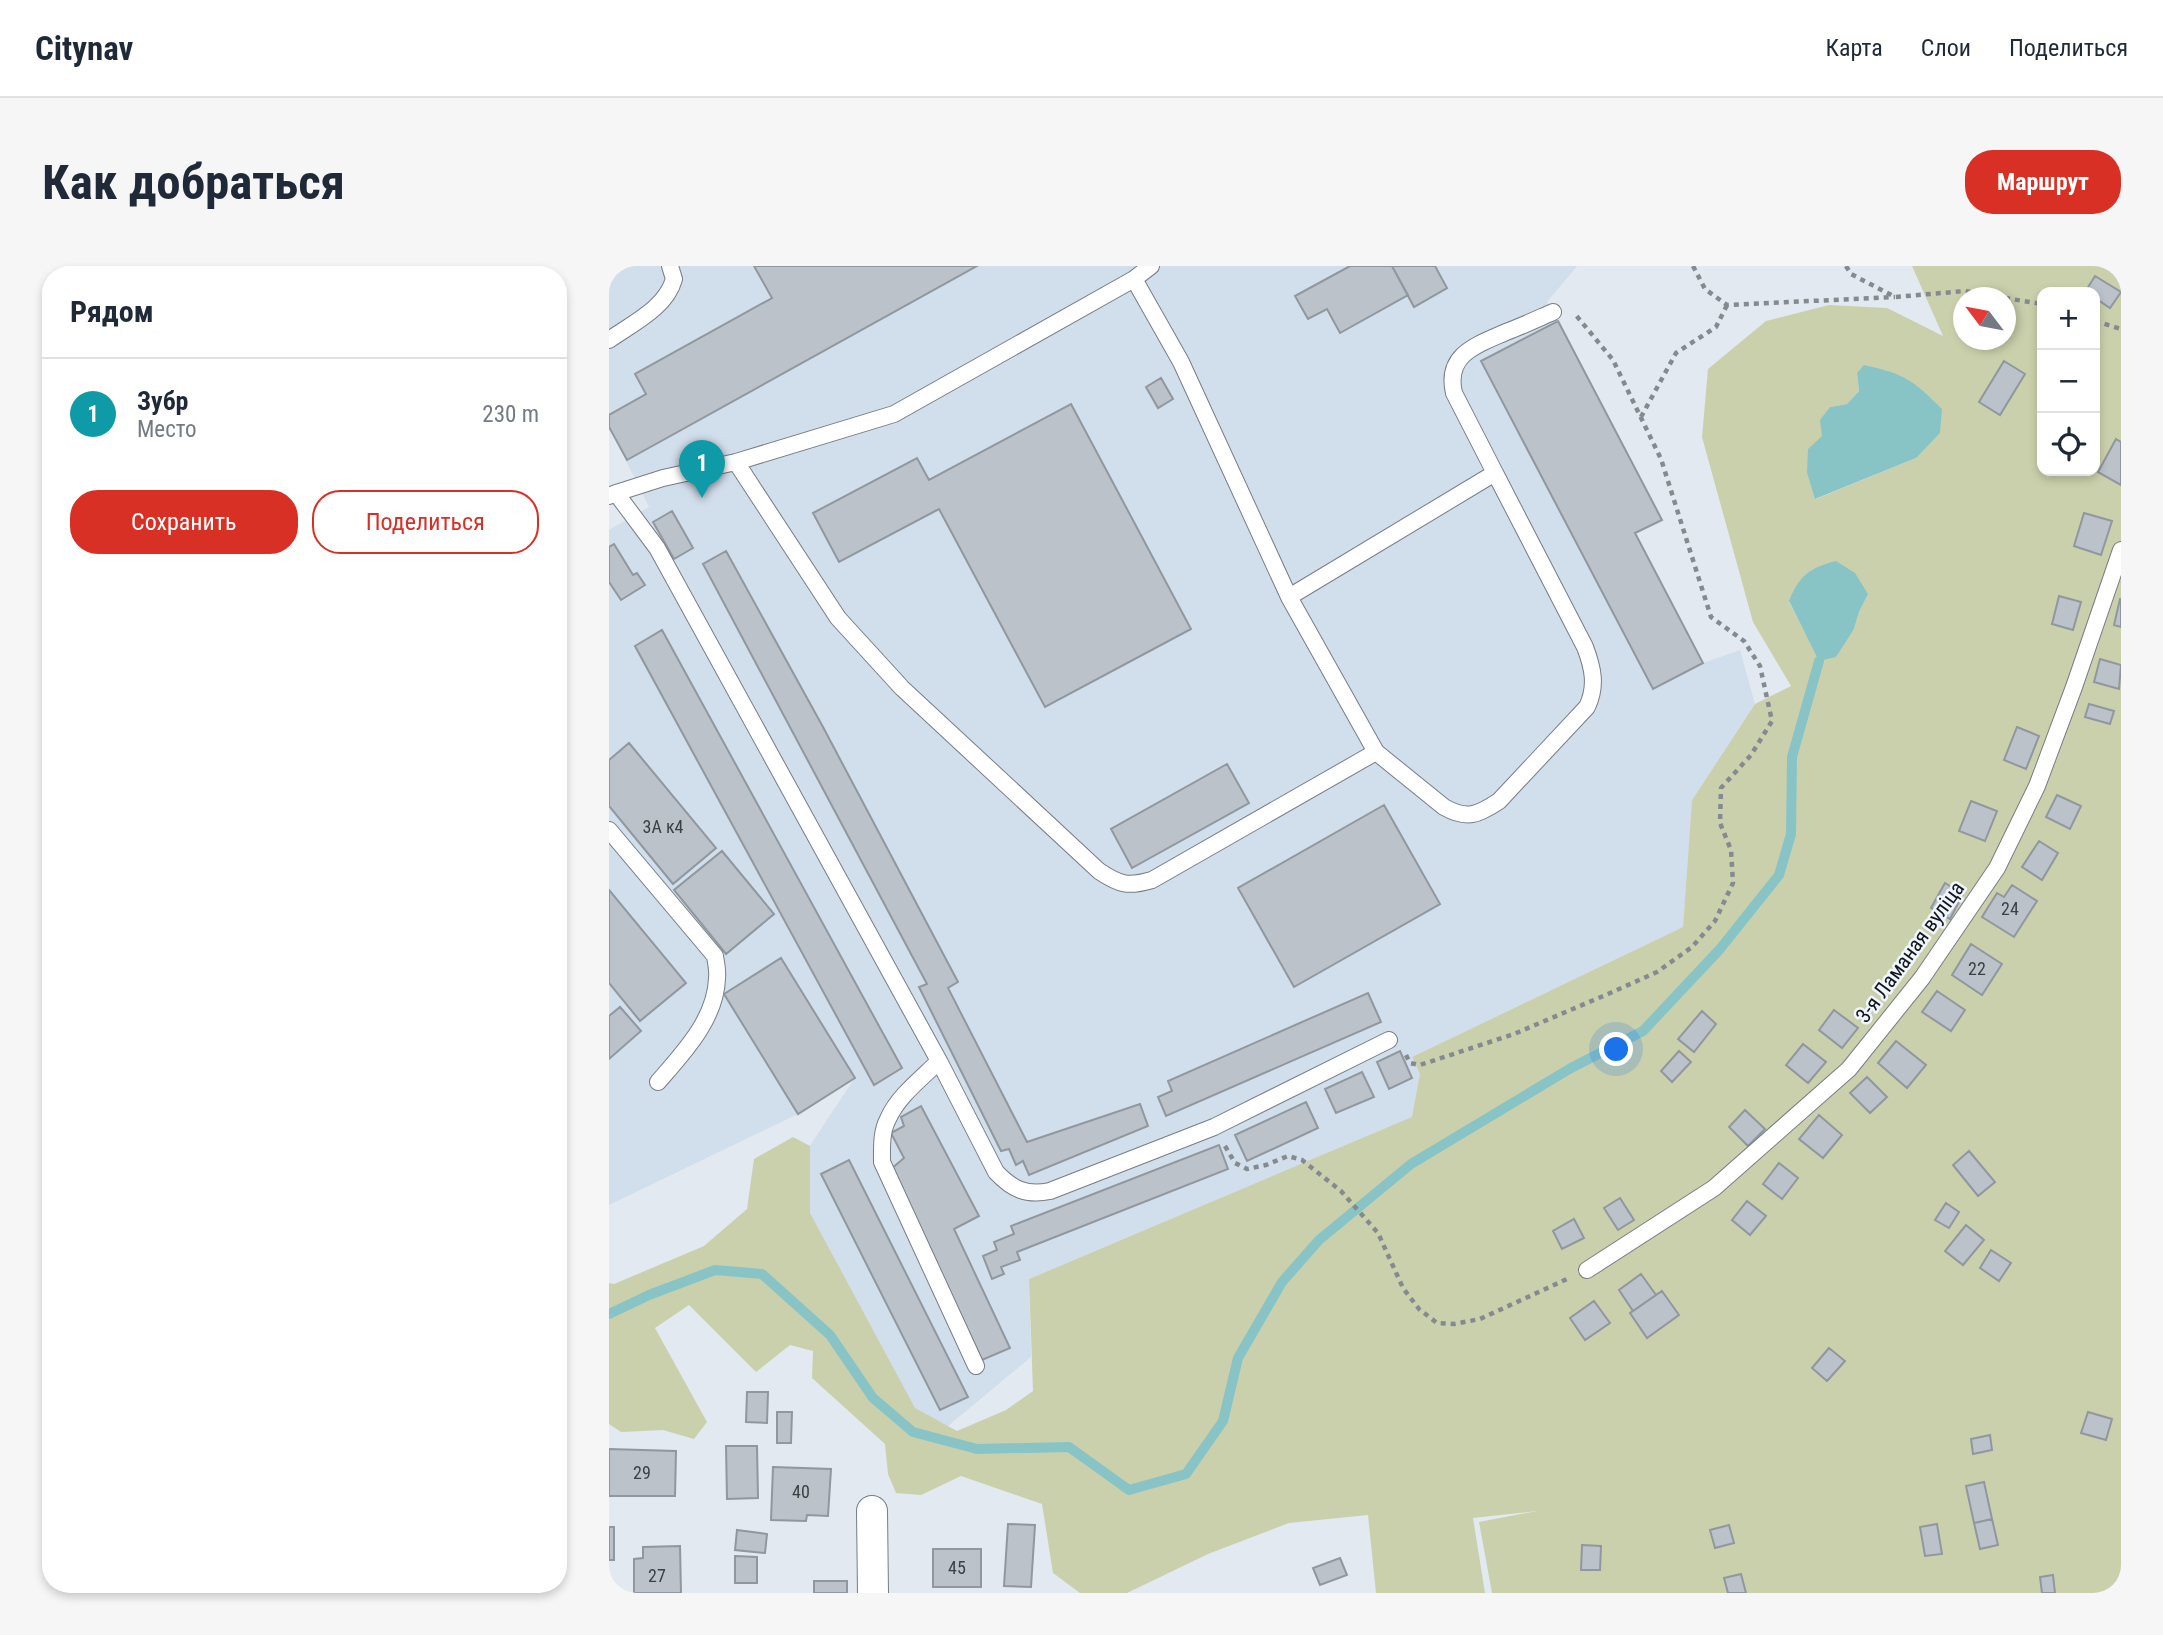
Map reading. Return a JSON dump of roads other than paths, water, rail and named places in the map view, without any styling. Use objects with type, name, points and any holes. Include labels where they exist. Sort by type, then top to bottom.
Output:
[{"type":"street","points":[[872,1511],[873,1593]]},
{"type":"lane","points":[[609,340],[669,294],[674,279],[670,266]]},
{"type":"lane","points":[[1151,266],[1134,279],[894,414],[736,461],[663,478],[613,495],[657,548],[939,1061],[996,1172],[1017,1190],[1037,1194],[1050,1191],[1214,1127],[1389,1040]]},
{"type":"lane","points":[[1134,279],[1181,362],[1289,597],[1376,752],[1444,807],[1455,813],[1469,815],[1482,812],[1499,802],[1587,707],[1593,694],[1594,677],[1585,647],[1454,393],[1451,382],[1457,362],[1473,346],[1553,312]]},
{"type":"lane","points":[[736,461],[848,628],[902,688],[1099,872],[1117,883],[1134,885],[1152,880],[1376,752]]},
{"type":"lane","points":[[1289,597],[1495,473]]},
{"type":"lane","name":"3-я Ламаная вуліца","points":[[1587,1270],[1714,1188],[1849,1069],[1922,978],[1997,868],[2037,786],[2121,550]]},
{"type":"lane","points":[[609,830],[715,956],[717,977],[713,999],[705,1019],[689,1046],[657,1082]]},
{"type":"lane","points":[[939,1061],[903,1097],[887,1119],[882,1162],[975,1366]]},
{"type":"water","points":[[1864,365],[1899,375],[1923,391],[1942,409],[1940,433],[1916,458],[1815,499],[1807,473],[1808,449],[1822,436],[1820,420],[1830,407],[1847,404],[1859,391],[1857,373]]},
{"type":"water","points":[[1836,561],[1855,573],[1868,594],[1854,629],[1836,657],[1819,661],[1789,601],[1797,585],[1807,574]]},
{"type":"waterway","points":[[609,1314],[649,1295],[715,1270],[762,1274],[830,1335],[873,1398],[913,1432],[977,1449],[1069,1447],[1129,1490],[1186,1474],[1223,1421],[1238,1358],[1282,1282],[1319,1240],[1411,1164],[1571,1068],[1643,1031],[1720,949],[1779,875],[1791,834],[1792,757],[1819,661]]},
{"type":"place","name":"Зубр","points":[[702,498]]}]
